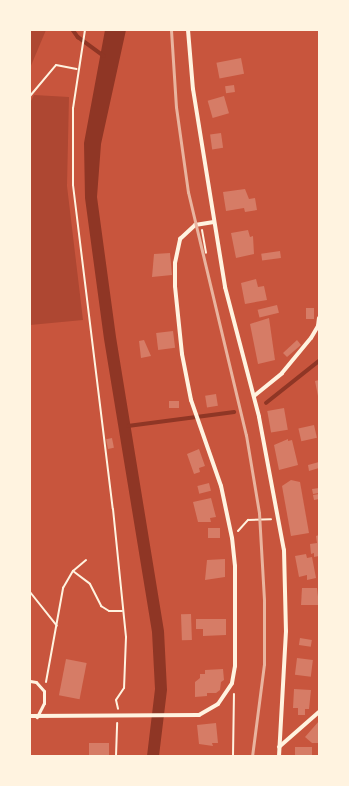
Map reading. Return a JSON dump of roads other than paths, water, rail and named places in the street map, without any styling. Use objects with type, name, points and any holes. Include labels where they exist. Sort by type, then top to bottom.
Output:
[{"type":"street","points":[[188,30],[193,89],[225,287],[254,396],[284,550],[286,631],[279,756]]},
{"type":"street","points":[[30,716],[127,717],[199,715],[218,704],[232,683],[234,666],[235,566],[232,538],[220,486],[195,411],[177,314],[175,263],[180,239],[187,231],[201,224],[214,222]]},
{"type":"street","points":[[254,396],[282,373],[311,338],[318,326],[319,318]]},
{"type":"street","points":[[279,747],[319,712]]},
{"type":"lane","points":[[30,682],[36,682],[44,691],[44,703],[37,717]]},
{"type":"waterway","points":[[73,30],[78,37],[104,56]]},
{"type":"waterway","points":[[266,403],[319,361]]},
{"type":"waterway","points":[[128,426],[234,412]]},
{"type":"railway","points":[[171,30],[176,107],[188,192],[246,435],[259,513],[264,601],[264,664],[252,756]]}]
